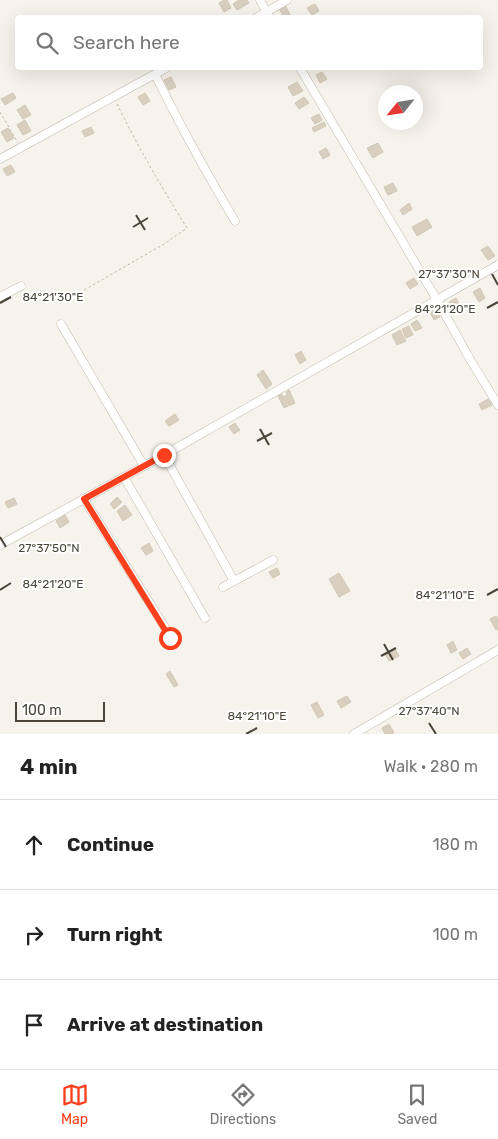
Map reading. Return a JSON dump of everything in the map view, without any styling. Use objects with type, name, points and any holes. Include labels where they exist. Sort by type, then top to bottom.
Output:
[{"type":"street","points":[[260,0],[269,15],[287,0]]},
{"type":"street","points":[[0,159],[162,70]]},
{"type":"street","points":[[301,70],[498,405]]},
{"type":"street","points":[[154,74],[197,156],[235,220]]},
{"type":"street","points":[[0,545],[164,455],[498,265]]},
{"type":"street","points":[[0,298],[21,286]]},
{"type":"street","points":[[61,324],[144,466]]},
{"type":"street","points":[[164,455],[234,581]]},
{"type":"street","points":[[124,477],[205,618]]},
{"type":"street","points":[[84,499],[170,638]]},
{"type":"street","points":[[223,587],[273,560]]},
{"type":"street","points":[[354,734],[498,650]]},
{"type":"path","points":[[67,300],[164,244],[187,228],[162,188],[113,97]]},
{"type":"path","points":[[0,112],[21,148]]},
{"type":"building","points":[[227,0],[231,8],[224,12],[219,3]]},
{"type":"building","points":[[239,0],[247,0],[249,3],[237,10],[233,4]]},
{"type":"building","points":[[315,4],[319,11],[312,15],[307,8]]},
{"type":"building","points":[[285,5],[290,15],[283,15],[279,9]]},
{"type":"building","points":[[322,72],[327,79],[320,83],[316,75]]},
{"type":"building","points":[[171,77],[176,87],[169,90],[164,80]]},
{"type":"building","points":[[297,82],[303,91],[293,96],[288,87]]},
{"type":"building","points":[[13,93],[16,98],[5,105],[1,99]]},
{"type":"building","points":[[145,93],[150,101],[143,105],[138,97]]},
{"type":"building","points":[[304,97],[309,103],[299,109],[295,103]]},
{"type":"building","points":[[25,105],[31,115],[23,119],[17,110]]},
{"type":"building","points":[[319,114],[322,120],[315,124],[311,118]]},
{"type":"building","points":[[25,120],[31,131],[23,135],[17,125]]},
{"type":"building","points":[[324,122],[326,126],[314,132],[312,128]]},
{"type":"building","points":[[91,127],[94,133],[85,137],[82,131]]},
{"type":"building","points":[[8,128],[14,138],[7,142],[1,132]]},
{"type":"building","points":[[378,143],[383,152],[373,158],[367,148]]},
{"type":"building","points":[[326,148],[330,155],[323,159],[319,152]]},
{"type":"building","points":[[11,165],[15,172],[7,176],[3,169]]},
{"type":"building","points":[[393,183],[397,191],[388,195],[384,187]]},
{"type":"building","points":[[409,203],[412,209],[403,215],[400,210]]},
{"type":"building","points":[[427,219],[432,227],[417,236],[412,227]]},
{"type":"building","points":[[488,246],[495,256],[488,260],[481,250]]},
{"type":"building","points":[[414,278],[418,284],[410,289],[406,283]]},
{"type":"building","points":[[480,288],[485,298],[479,302],[473,292]]},
{"type":"building","points":[[456,298],[460,306],[453,310],[449,302]]},
{"type":"building","points":[[436,309],[440,317],[434,320],[430,312]]},
{"type":"building","points":[[417,320],[422,328],[415,331],[411,324]]},
{"type":"building","points":[[409,326],[413,335],[406,338],[402,329]]},
{"type":"building","points":[[400,330],[406,341],[397,345],[392,335]]},
{"type":"building","points":[[301,351],[306,360],[300,364],[295,355]]},
{"type":"building","points":[[263,370],[272,384],[266,389],[257,375]]},
{"type":"building","points":[[289,390],[295,403],[289,406],[288,403],[286,404],[288,406],[284,408],[278,396],[282,394],[283,397],[287,395],[286,392]]},
{"type":"building","points":[[488,399],[492,405],[482,410],[479,404]]},
{"type":"building","points":[[175,414],[179,420],[169,426],[165,421]]},
{"type":"building","points":[[235,423],[240,430],[234,434],[229,427]]},
{"type":"building","points":[[117,497],[122,502],[114,509],[110,504]]},
{"type":"building","points":[[14,498],[17,504],[8,508],[5,502]]},
{"type":"building","points":[[125,505],[132,515],[123,521],[117,511]]},
{"type":"building","points":[[65,515],[69,522],[60,528],[56,521]]},
{"type":"building","points":[[149,543],[153,551],[146,555],[141,548]]},
{"type":"building","points":[[277,568],[280,574],[273,578],[269,572]]},
{"type":"building","points":[[339,573],[350,591],[339,597],[329,579]]},
{"type":"building","points":[[496,616],[498,619],[498,629],[496,630],[490,619]]},
{"type":"building","points":[[453,641],[457,650],[451,653],[447,645]]},
{"type":"building","points":[[467,648],[471,654],[463,659],[459,653]]},
{"type":"building","points":[[395,649],[399,656],[389,661],[385,654]]},
{"type":"building","points":[[170,671],[178,685],[174,687],[166,674]]},
{"type":"building","points":[[347,696],[351,702],[341,708],[337,701]]},
{"type":"building","points":[[317,702],[324,715],[318,718],[311,705]]},
{"type":"building","points":[[389,724],[394,733],[385,734],[382,728]]},
{"type":"route","points":[[164,455],[84,499],[170,638]]}]
